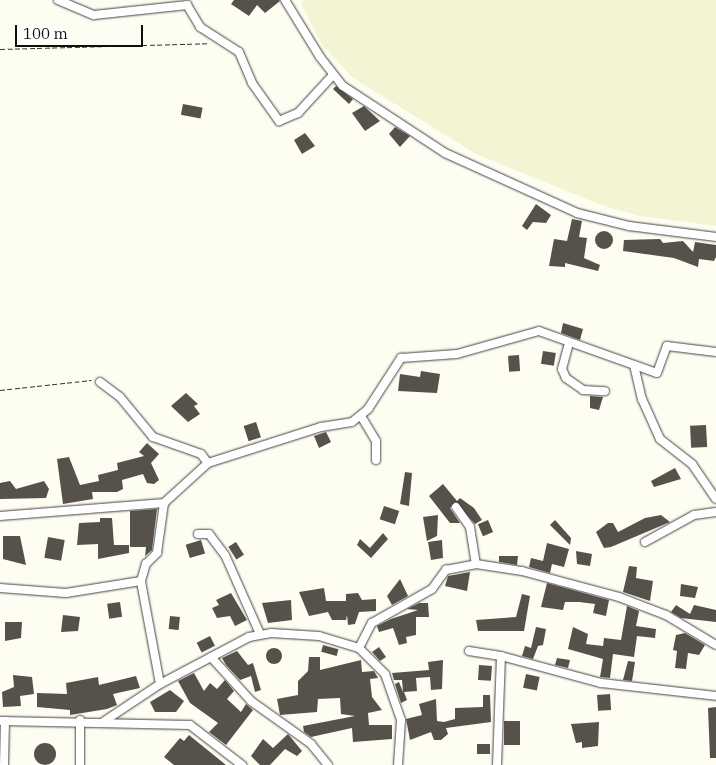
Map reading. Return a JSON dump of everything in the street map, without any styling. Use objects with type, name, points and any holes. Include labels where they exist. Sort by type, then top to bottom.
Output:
[{"type":"street","points":[[58,0],[94,15],[187,5],[192,20],[239,52],[252,84],[279,121],[298,113],[333,75]]},
{"type":"street","points":[[285,0],[333,75],[434,146],[577,213],[630,226],[716,237]]},
{"type":"street","points":[[0,516],[164,503],[208,463],[361,416],[401,358],[457,354],[539,331],[634,366],[657,372],[667,346],[716,352]]},
{"type":"street","points":[[569,343],[562,369],[566,378],[583,390],[605,392]]},
{"type":"street","points":[[634,366],[642,400],[660,439],[692,464],[716,499]]},
{"type":"street","points":[[100,382],[120,397],[153,437],[200,454],[208,463]]},
{"type":"street","points":[[361,416],[376,441],[376,460]]},
{"type":"street","points":[[160,684],[141,581],[146,564],[157,553],[164,503]]},
{"type":"street","points":[[456,507],[470,527],[476,564]]},
{"type":"street","points":[[645,542],[694,515],[716,512]]},
{"type":"street","points":[[198,534],[209,534],[225,555],[260,634]]},
{"type":"street","points":[[359,648],[372,623],[432,589],[446,570],[476,564],[522,571],[619,597],[666,615],[716,645]]},
{"type":"street","points":[[0,588],[66,593],[141,581]]},
{"type":"street","points":[[103,722],[160,684],[260,634],[303,634],[359,648],[385,674],[399,711],[403,738],[398,765]]},
{"type":"street","points":[[469,651],[501,656],[600,683],[716,696]]},
{"type":"street","points":[[497,765],[501,656]]},
{"type":"street","points":[[211,657],[251,701],[312,744],[328,765]]},
{"type":"street","points":[[80,720],[80,765]]},
{"type":"street","points":[[4,765],[3,721],[80,720],[190,725],[242,765]]},
{"type":"path","points":[[0,49],[225,42]]},
{"type":"path","points":[[0,390],[100,382]]},
{"type":"green space","points":[[304,0],[716,0],[716,226],[640,216],[601,205],[476,154],[353,78],[323,46],[301,4]]},
{"type":"building","points":[[234,0],[280,1],[265,13],[257,5],[249,16],[231,4]]},
{"type":"building","points":[[336,86],[353,99],[349,104],[333,89]]},
{"type":"building","points":[[183,104],[203,108],[201,119],[181,115]]},
{"type":"building","points":[[364,106],[380,121],[365,131],[352,113]]},
{"type":"building","points":[[395,127],[410,136],[400,147],[389,134]]},
{"type":"building","points":[[305,133],[315,146],[302,154],[294,140]]},
{"type":"building","points":[[536,204],[551,215],[546,223],[533,222],[527,230],[522,226]]},
{"type":"building","points":[[572,219],[582,221],[579,237],[587,238],[584,258],[600,265],[598,271],[565,263],[565,267],[549,266],[554,239],[567,241]]},
{"type":"building","points":[[604,231],[610,234],[613,240],[610,246],[604,249],[598,246],[595,240],[598,234]]},
{"type":"building","points":[[660,239],[663,243],[683,241],[693,252],[695,242],[716,245],[716,257],[714,261],[699,259],[698,267],[674,258],[623,251],[624,240]]},
{"type":"building","points":[[563,323],[583,329],[580,340],[561,333]]},
{"type":"building","points":[[543,351],[556,353],[554,366],[541,364]]},
{"type":"building","points":[[519,355],[520,371],[509,372],[508,356]]},
{"type":"building","points":[[421,371],[440,374],[437,393],[398,391],[400,374],[420,377]]},
{"type":"building","points":[[186,393],[198,404],[194,406],[200,414],[188,422],[171,406]]},
{"type":"building","points":[[590,396],[603,397],[599,410],[590,408]]},
{"type":"building","points":[[256,422],[261,437],[249,441],[244,426]]},
{"type":"building","points":[[706,425],[707,447],[691,448],[690,426]]},
{"type":"building","points":[[326,432],[331,442],[319,448],[314,436]]},
{"type":"building","points":[[147,443],[159,454],[151,463],[159,480],[154,484],[147,483],[143,474],[122,480],[123,489],[117,492],[92,492],[93,499],[63,504],[57,459],[69,457],[80,485],[99,481],[98,475],[118,470],[117,463],[144,456],[139,452]]},
{"type":"building","points":[[675,468],[681,479],[654,487],[651,481]]},
{"type":"building","points":[[405,472],[412,473],[409,506],[400,504]]},
{"type":"building","points":[[10,481],[16,489],[44,481],[49,489],[46,498],[0,499],[0,483]]},
{"type":"building","points":[[443,484],[457,501],[460,498],[474,508],[482,520],[475,524],[455,502],[450,508],[460,523],[450,523],[429,496]]},
{"type":"building","points":[[384,506],[399,511],[395,524],[380,519]]},
{"type":"building","points":[[157,509],[152,550],[145,556],[146,547],[130,547],[130,511]]},
{"type":"building","points":[[438,515],[437,536],[427,541],[423,517]]},
{"type":"building","points":[[661,515],[670,522],[611,547],[604,548],[596,532],[608,523],[613,523],[618,532],[645,518]]},
{"type":"building","points":[[100,518],[112,518],[114,545],[129,545],[129,553],[98,559],[98,544],[77,545],[79,523],[100,522]]},
{"type":"building","points":[[488,520],[493,532],[483,536],[478,524]]},
{"type":"building","points":[[555,520],[571,538],[570,545],[550,525]]},
{"type":"building","points":[[383,533],[388,539],[371,558],[357,545],[360,539],[370,548]]},
{"type":"building","points":[[3,536],[20,536],[26,565],[3,559]]},
{"type":"building","points":[[48,537],[65,540],[61,561],[44,558]]},
{"type":"building","points":[[201,540],[205,553],[190,558],[186,545]]},
{"type":"building","points":[[442,540],[443,558],[431,560],[428,542]]},
{"type":"building","points":[[236,542],[244,555],[236,559],[228,547]]},
{"type":"building","points":[[547,543],[569,549],[564,567],[552,564],[550,573],[529,567],[531,558],[543,561]]},
{"type":"building","points":[[576,551],[592,554],[590,566],[577,564]]},
{"type":"building","points":[[499,556],[518,556],[517,565],[499,562]]},
{"type":"building","points":[[629,566],[637,567],[636,578],[653,581],[650,601],[623,592]]},
{"type":"building","points":[[470,572],[467,591],[445,586],[448,576]]},
{"type":"building","points":[[400,579],[408,596],[392,605],[387,596]]},
{"type":"building","points":[[547,583],[609,600],[606,616],[593,613],[595,604],[565,602],[563,610],[541,607]]},
{"type":"building","points":[[681,584],[698,587],[695,598],[680,596]]},
{"type":"building","points":[[324,588],[326,601],[346,601],[346,594],[358,593],[362,600],[376,599],[376,611],[359,612],[355,624],[348,625],[347,615],[346,620],[332,620],[328,612],[309,616],[299,592]]},
{"type":"building","points":[[231,593],[247,620],[235,626],[230,616],[217,618],[212,608],[219,605],[216,600]]},
{"type":"building","points":[[522,594],[530,596],[524,631],[478,631],[476,620],[516,617]]},
{"type":"building","points":[[291,600],[292,620],[268,623],[262,603]]},
{"type":"building","points":[[120,602],[122,617],[109,619],[107,604]]},
{"type":"building","points":[[419,603],[428,603],[429,617],[416,617],[416,635],[406,637],[407,643],[399,645],[393,628],[379,632],[377,626],[418,610],[407,609]]},
{"type":"building","points":[[676,605],[690,614],[694,605],[716,610],[716,622],[681,618],[671,612]]},
{"type":"building","points":[[627,606],[639,611],[636,626],[656,629],[655,638],[637,636],[634,657],[613,654],[610,678],[600,677],[603,659],[568,649],[573,627],[588,634],[586,644],[603,646],[604,638],[621,640]]},
{"type":"building","points":[[63,615],[80,617],[78,631],[61,632]]},
{"type":"building","points":[[170,616],[180,617],[179,630],[169,629]]},
{"type":"building","points":[[5,622],[22,622],[21,638],[5,641]]},
{"type":"building","points":[[536,627],[546,629],[543,645],[538,646],[533,659],[522,656],[525,646],[531,648]]},
{"type":"building","points":[[685,633],[705,645],[699,655],[688,653],[686,669],[675,668],[677,651],[673,650],[676,635]]},
{"type":"building","points":[[210,636],[215,646],[202,653],[197,643]]},
{"type":"building","points":[[323,645],[338,649],[337,656],[321,652]]},
{"type":"building","points":[[379,647],[386,657],[380,661],[372,652]]},
{"type":"building","points":[[274,648],[280,650],[282,656],[280,662],[274,664],[268,662],[266,656],[268,650]]},
{"type":"building","points":[[237,651],[248,665],[253,663],[261,690],[255,692],[251,676],[240,680],[226,665],[222,658]]},
{"type":"building","points":[[309,657],[320,657],[320,670],[361,660],[362,672],[374,671],[378,678],[370,679],[372,697],[382,710],[368,713],[369,725],[392,725],[392,739],[353,742],[352,728],[311,737],[304,732],[303,726],[355,716],[341,714],[340,698],[318,699],[317,712],[280,715],[277,699],[298,695],[298,681],[308,671]]},
{"type":"building","points":[[557,658],[570,660],[568,668],[555,665]]},
{"type":"building","points":[[443,660],[442,689],[431,690],[430,677],[416,678],[417,691],[404,692],[407,700],[401,703],[395,684],[399,682],[403,692],[402,680],[394,680],[392,673],[429,670],[428,662]]},
{"type":"building","points":[[628,661],[635,662],[632,681],[623,680]]},
{"type":"building","points":[[479,665],[492,666],[491,681],[478,680]]},
{"type":"building","points":[[194,673],[204,691],[210,683],[217,689],[225,680],[234,691],[227,699],[241,712],[246,704],[253,710],[226,745],[209,732],[218,723],[190,703],[178,681]]},
{"type":"building","points":[[526,674],[540,677],[537,691],[523,688]]},
{"type":"building","points":[[13,675],[32,677],[34,694],[20,696],[21,706],[3,707],[2,692],[14,687]]},
{"type":"building","points":[[136,676],[140,688],[113,694],[117,705],[107,709],[70,715],[70,710],[37,707],[37,693],[67,694],[66,683],[98,677],[99,685]]},
{"type":"building","points":[[170,690],[184,701],[176,712],[155,712],[150,702]]},
{"type":"building","points":[[610,694],[611,710],[598,711],[597,695]]},
{"type":"building","points":[[483,695],[490,695],[491,722],[446,728],[448,734],[441,740],[434,740],[431,732],[410,740],[406,719],[422,715],[419,704],[436,699],[437,721],[444,722],[455,719],[455,708],[483,707]]},
{"type":"building","points":[[716,707],[716,758],[710,758],[708,708]]},
{"type":"building","points":[[504,721],[520,721],[520,745],[504,745]]},
{"type":"building","points":[[599,722],[598,746],[582,748],[582,742],[576,743],[571,724]]},
{"type":"building","points":[[288,734],[302,751],[297,756],[285,749],[270,765],[260,765],[251,756],[263,739],[273,748]]},
{"type":"building","points":[[189,735],[226,765],[174,765],[164,757],[180,738],[184,741]]},
{"type":"building","points":[[45,743],[53,746],[56,754],[53,762],[45,765],[37,762],[34,754],[37,746]]},
{"type":"building","points":[[477,744],[490,744],[490,754],[477,754]]}]
